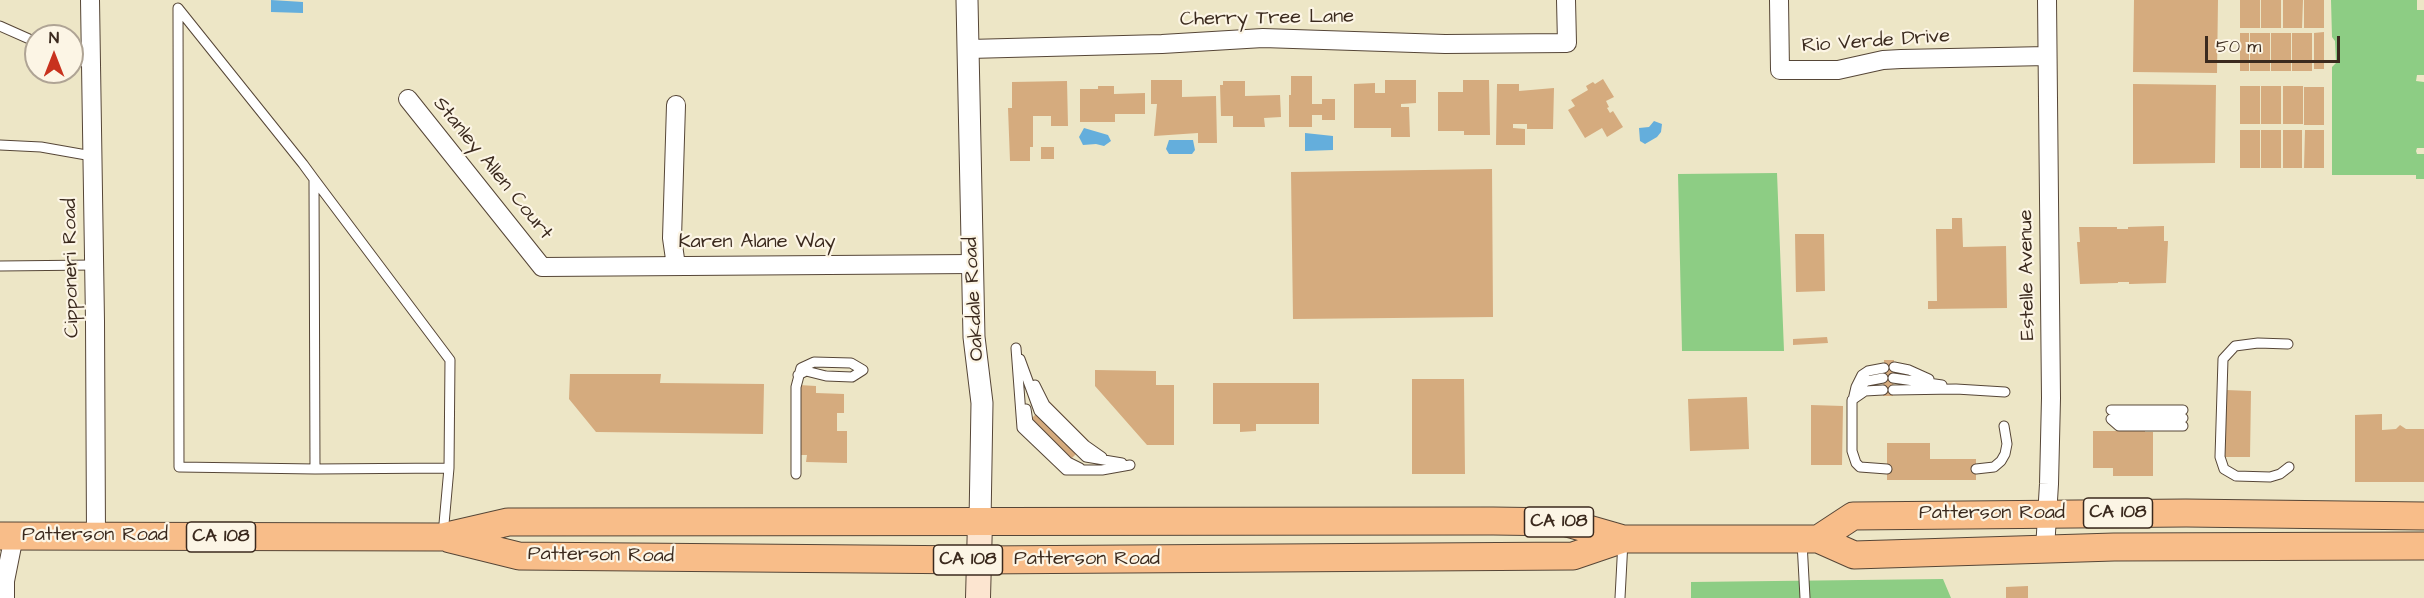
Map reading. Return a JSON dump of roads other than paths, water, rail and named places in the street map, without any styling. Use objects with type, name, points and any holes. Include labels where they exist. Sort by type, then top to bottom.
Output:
[{"type":"main road","name":"Patterson Road","points":[[1810,539],[1853,516],[2186,513],[2424,516]]},
{"type":"main road","name":"Patterson Road","points":[[7,536],[443,537],[508,522],[1564,522],[1623,539],[1810,539],[1854,555],[2114,547],[2424,546]]},
{"type":"main road","name":"Oakdale Road","points":[[978,598],[980,522]]},
{"type":"main road","name":"Patterson Road","points":[[443,537],[519,556],[979,560],[1573,556],[1623,539]]},
{"type":"street","name":"Cipponeri Road","points":[[90,0],[96,536]]},
{"type":"street","name":"Oakdale Road","points":[[968,0],[974,338],[982,404],[980,522]]},
{"type":"street","name":"Cherry Tree Lane","points":[[969,49],[1162,44],[1263,38],[1445,44],[1567,43],[1566,0]]},
{"type":"street","name":"Rio Verde Drive","points":[[1779,0],[1780,70],[1838,70],[1883,60],[1901,59],[2048,56]]},
{"type":"street","name":"Estelle Avenue","points":[[2045,549],[2052,349],[2047,0]]},
{"type":"street","name":"Stanley Allen Court","points":[[408,99],[542,267]]},
{"type":"street","points":[[676,105],[672,238],[676,266]]},
{"type":"street","name":"Karen Alane Way","points":[[542,267],[973,264]]},
{"type":"street","points":[[5,598],[7,536]]},
{"type":"lane","points":[[443,537],[449,468],[450,360],[314,179],[178,8],[179,467],[449,468]]},
{"type":"lane","points":[[0,26],[24,37]]},
{"type":"lane","points":[[84,61],[91,64]]},
{"type":"lane","points":[[0,145],[42,147],[92,156]]},
{"type":"lane","points":[[314,179],[315,469]]},
{"type":"lane","points":[[0,266],[94,265]]},
{"type":"lane","points":[[2288,344],[2258,343],[2235,346],[2223,359],[2220,457],[2224,469],[2236,476],[2270,477],[2280,474],[2289,467]]},
{"type":"lane","points":[[1016,348],[1039,411],[1086,458],[1130,465],[1102,470],[1084,470],[1066,470],[1022,428],[1016,348]]},
{"type":"lane","points":[[796,474],[798,375],[805,364],[814,362],[851,363],[863,370]]},
{"type":"lane","points":[[1887,469],[1866,469],[1856,463],[1852,451],[1852,400],[1862,375],[1868,371],[1889,368],[1909,370],[1956,389]]},
{"type":"lane","points":[[1856,387],[1867,381],[1888,378],[1939,384]]},
{"type":"lane","points":[[1852,400],[1866,391],[1956,389],[2005,392]]},
{"type":"lane","points":[[2111,414],[2183,418]]},
{"type":"lane","points":[[1976,469],[1994,467],[2005,454],[2007,444],[2004,426]]},
{"type":"lane","points":[[1620,598],[1623,539]]},
{"type":"lane","points":[[1804,598],[1810,539]]},
{"type":"water","points":[[271,0],[303,2],[303,13],[271,12]]},
{"type":"water","points":[[1654,121],[1662,124],[1661,132],[1645,144],[1640,141],[1639,128],[1649,127]]},
{"type":"water","points":[[1084,128],[1108,135],[1111,141],[1104,146],[1083,145],[1079,137]]},
{"type":"water","points":[[1305,133],[1333,136],[1333,150],[1305,151]]},
{"type":"water","points":[[1169,140],[1193,140],[1195,150],[1192,154],[1169,154],[1166,149]]}]
